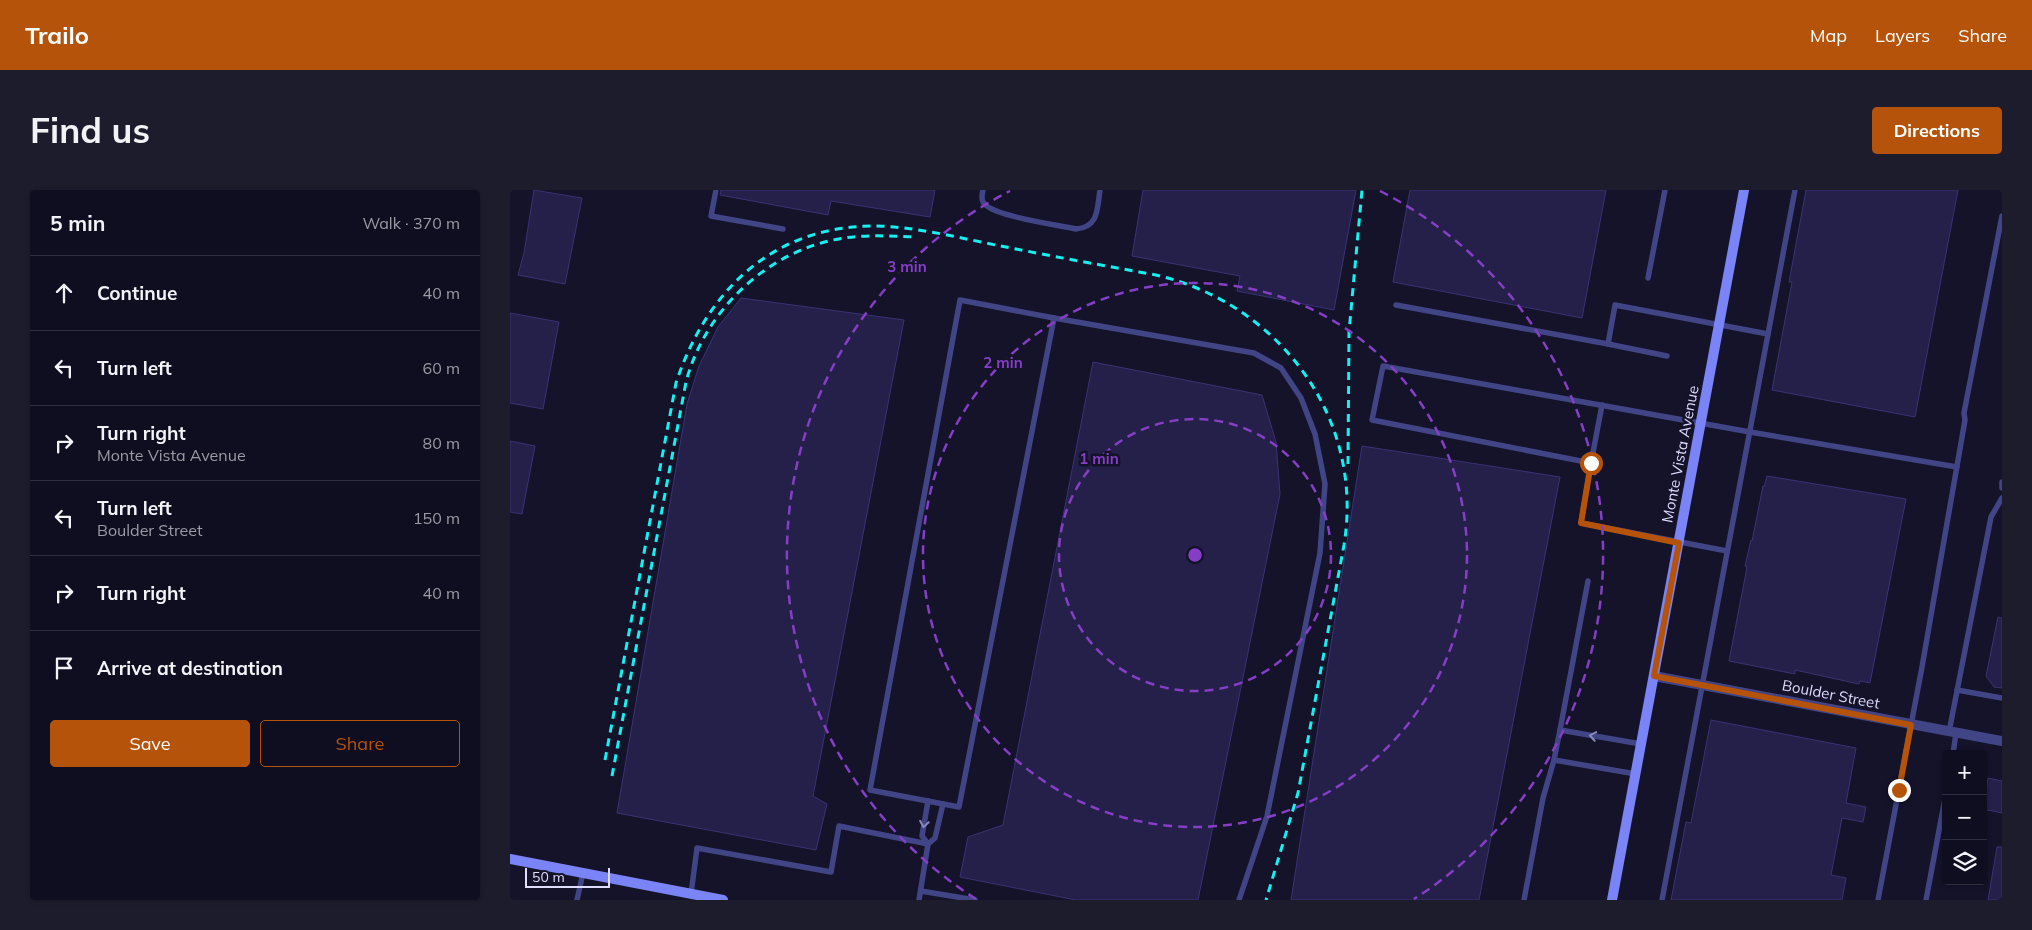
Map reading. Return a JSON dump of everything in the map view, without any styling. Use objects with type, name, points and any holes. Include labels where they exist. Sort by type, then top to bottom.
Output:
[{"type":"street","name":"Monte Vista Avenue","points":[[1612,900],[1744,190]]},
{"type":"street","name":"Boulder Street","points":[[1654,676],[2002,741]]},
{"type":"street","points":[[510,859],[723,900]]},
{"type":"lane","points":[[716,190],[711,216],[783,229]]},
{"type":"lane","points":[[983,190],[983,202],[999,213],[1076,228],[1088,226],[1093,222],[1100,190]]},
{"type":"lane","points":[[1648,278],[1665,190]]},
{"type":"lane","points":[[1662,900],[1795,190]]},
{"type":"lane","points":[[1878,900],[1965,420],[1964,413],[2002,216]]},
{"type":"lane","points":[[1054,318],[959,807],[870,790],[960,300],[1254,353],[1282,368],[1301,398],[1315,434],[1325,484],[1320,554],[1267,816],[1239,900]]},
{"type":"lane","points":[[1396,305],[1667,356]]},
{"type":"lane","points":[[1608,344],[1615,305],[1768,334]]},
{"type":"lane","points":[[1591,463],[1372,420],[1383,366],[1956,467]]},
{"type":"lane","points":[[1602,405],[1581,523],[1727,552]]},
{"type":"lane","points":[[2002,482],[2002,488]]},
{"type":"lane","points":[[1953,750],[1957,690],[1991,518],[2002,498]]},
{"type":"lane","points":[[1524,900],[1543,798],[1554,760],[1588,581]]},
{"type":"lane","points":[[1957,690],[2002,698]]},
{"type":"lane","points":[[1560,730],[1641,744]]},
{"type":"lane","points":[[1554,760],[1636,774]]},
{"type":"lane","points":[[1926,900],[1946,795]]},
{"type":"lane","points":[[928,801],[922,836],[928,844]]},
{"type":"lane","points":[[919,900],[928,844],[935,838],[943,804]]},
{"type":"lane","points":[[691,894],[697,848],[830,872],[839,826],[928,844]]},
{"type":"lane","points":[[577,900],[583,873]]},
{"type":"lane","points":[[921,891],[975,900]]},
{"type":"building","points":[[534,190],[582,198],[565,284],[518,275],[524,253]]},
{"type":"building","points":[[721,190],[935,190],[930,217],[831,201],[828,215],[720,195]]},
{"type":"building","points":[[1143,190],[1356,190],[1334,310],[1237,291],[1240,276],[1132,256]]},
{"type":"building","points":[[1410,190],[1606,190],[1582,318],[1393,282]]},
{"type":"building","points":[[1806,190],[1958,190],[1915,417],[1772,390],[1792,282],[1789,282]]},
{"type":"building","points":[[741,298],[904,320],[813,796],[827,804],[816,850],[617,813],[687,404],[699,366],[718,327]]},
{"type":"building","points":[[510,313],[559,322],[543,409],[510,403]]},
{"type":"building","points":[[1093,362],[1262,395],[1276,442],[1280,494],[1198,900],[1076,900],[960,877],[968,837],[1003,825]]},
{"type":"building","points":[[510,441],[535,446],[522,514],[510,512]]},
{"type":"building","points":[[1362,446],[1560,477],[1479,900],[1291,900]]},
{"type":"building","points":[[1767,476],[1906,499],[1870,683],[1860,681],[1859,684],[1795,670],[1795,674],[1729,661],[1747,567],[1745,566],[1763,486]]},
{"type":"building","points":[[1998,617],[2002,618],[2002,688],[1994,687],[1986,676]]},
{"type":"building","points":[[1711,720],[1856,748],[1846,803],[1866,807],[1863,822],[1842,818],[1831,875],[1846,878],[1842,900],[1671,900],[1686,822],[1691,823]]},
{"type":"building","points":[[1988,778],[2002,781],[2002,813],[1987,810]]},
{"type":"building","points":[[1997,847],[2002,847],[2002,900],[1988,900]]},
{"type":"railway","points":[[1348,464],[1349,332],[1362,190]]},
{"type":"railway","points":[[605,760],[676,383],[689,350],[705,320],[725,294],[747,271],[774,252],[803,238],[836,229],[872,226],[905,228],[1156,275],[1200,289],[1240,311],[1275,339],[1304,372],[1326,411],[1341,453],[1347,498],[1344,545],[1298,793],[1266,900]]},
{"type":"railway","points":[[612,776],[686,382],[695,357],[707,333],[722,311],[760,273],[783,259],[807,248],[833,240],[854,237],[917,237]]},
{"type":"route","points":[[1591,463],[1581,523],[1679,543],[1654,676],[1911,725],[1899,790]]}]
